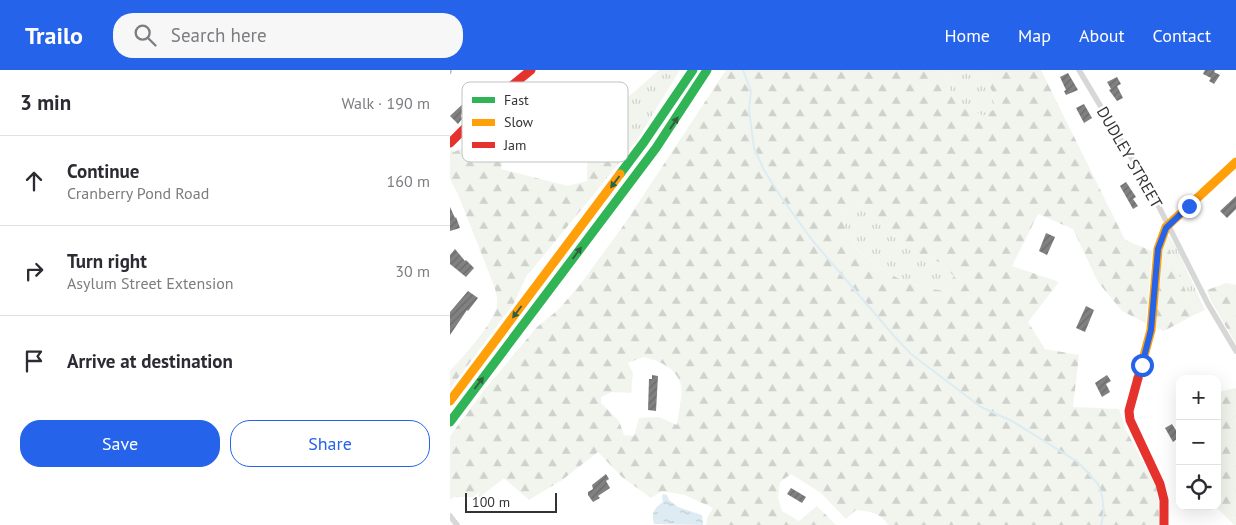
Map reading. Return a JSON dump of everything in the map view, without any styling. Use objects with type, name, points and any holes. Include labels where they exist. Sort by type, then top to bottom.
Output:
[{"type":"main road","points":[[516,82],[531,70]]},
{"type":"main road","points":[[450,401],[633,157],[693,70]]},
{"type":"main road","points":[[450,422],[656,148],[707,70]]},
{"type":"main road","points":[[450,143],[462,131]]},
{"type":"main road","points":[[1164,525],[1164,500],[1160,484],[1130,420],[1130,411],[1151,330],[1158,249],[1166,228],[1236,162]]},
{"type":"street","name":"DUDLEY STREET","points":[[1080,70],[1150,188],[1208,304],[1236,352]]},
{"type":"street","points":[[450,516],[457,525]]},
{"type":"green space","points":[[659,70],[680,70],[639,137],[628,151],[628,97]]},
{"type":"green space","points":[[726,70],[943,70],[950,90],[961,105],[983,116],[995,109],[992,91],[980,70],[1041,70],[1125,240],[1152,251],[1146,323],[1122,311],[1098,282],[1073,229],[1038,214],[1012,266],[1059,282],[1028,322],[1045,349],[1079,355],[1073,407],[1119,409],[1126,430],[1157,488],[1160,525],[888,525],[878,515],[866,511],[856,510],[846,519],[821,493],[791,474],[780,482],[778,497],[782,511],[799,521],[817,506],[836,525],[706,525],[707,518],[713,508],[685,495],[662,491],[651,498],[622,477],[598,452],[562,480],[529,500],[504,478],[480,497],[454,497],[450,500],[450,436],[485,389],[537,327],[558,310],[579,286],[623,226]],"holes":[[[858,202],[908,249],[941,263],[954,276],[945,291],[921,287],[900,279],[874,263],[858,250],[846,234],[844,222],[847,207]],[[643,357],[667,366],[676,374],[681,386],[677,425],[659,417],[639,418],[634,436],[624,435],[619,421],[601,403],[601,397],[612,392],[631,393],[633,373],[628,363]]]},
{"type":"green space","points":[[943,70],[980,70],[992,91],[995,110],[983,116],[961,105],[950,90]]},
{"type":"green space","points":[[462,148],[462,162],[502,162],[501,169],[568,186],[587,181],[587,162],[615,162],[603,183],[526,277],[514,303],[450,389],[450,371],[484,331],[490,322],[497,303],[493,283],[457,192],[450,179],[450,150],[454,152]]},
{"type":"green space","points":[[615,162],[619,162],[603,183]]},
{"type":"green space","points":[[858,202],[908,249],[941,263],[955,276],[945,291],[921,287],[899,279],[858,250],[848,237],[844,222],[847,206]]},
{"type":"green space","points":[[1169,236],[1178,251],[1205,310],[1196,314],[1173,262],[1167,237]]},
{"type":"green space","points":[[1167,237],[1173,262],[1196,314],[1164,331],[1155,327],[1160,252]]},
{"type":"green space","points":[[1226,283],[1236,285],[1236,344],[1211,301],[1207,290]]},
{"type":"green space","points":[[1236,388],[1236,525],[1219,510],[1221,510],[1221,391]]},
{"type":"water","points":[[663,494],[667,495],[669,500],[678,507],[702,515],[703,525],[654,524],[653,514],[657,506],[663,502]]},
{"type":"building","points":[[1205,70],[1215,70],[1214,72],[1220,75],[1214,84],[1209,81],[1211,78],[1203,74]]},
{"type":"building","points":[[1068,73],[1078,90],[1066,95],[1064,91],[1066,90],[1060,77]]},
{"type":"building","points":[[1117,77],[1121,84],[1117,86],[1123,98],[1117,101],[1109,90],[1111,89],[1107,82]]},
{"type":"building","points":[[1084,104],[1092,118],[1084,123],[1076,108]]},
{"type":"building","points":[[462,105],[462,119],[458,124],[450,116]]},
{"type":"building","points":[[1126,182],[1136,197],[1133,199],[1138,206],[1133,209],[1120,186]]},
{"type":"building","points":[[1236,196],[1236,209],[1227,218],[1220,211]]},
{"type":"building","points":[[450,207],[460,228],[450,231]]},
{"type":"building","points":[[1046,233],[1055,237],[1047,255],[1039,251]]},
{"type":"building","points":[[455,249],[474,268],[466,277],[450,264],[450,255]]},
{"type":"building","points":[[468,291],[478,298],[467,310],[450,335],[450,312]]},
{"type":"building","points":[[1086,306],[1094,310],[1085,332],[1076,328]]},
{"type":"building","points":[[652,375],[658,376],[656,411],[648,410],[649,379],[652,379]]},
{"type":"building","points":[[1107,375],[1111,381],[1106,384],[1110,392],[1102,397],[1095,383]]},
{"type":"building","points":[[1172,424],[1176,430],[1176,440],[1173,442],[1165,428]]},
{"type":"building","points":[[606,474],[609,479],[606,481],[610,488],[593,502],[588,492],[593,489],[592,485]]},
{"type":"building","points":[[791,488],[806,497],[802,503],[787,494]]},
{"type":"waterway","points":[[743,70],[751,91],[749,110],[754,148],[764,170],[781,197],[812,240],[911,354],[981,407],[1012,421],[1078,462],[1098,484],[1102,495],[1104,513],[1101,525]]},
{"type":"railway","points":[[450,74],[451,70]]},
{"type":"traffic: fast","points":[[620,174],[693,70]]},
{"type":"traffic: fast","points":[[450,422],[656,148],[707,70]]},
{"type":"traffic: slow","points":[[1138,378],[1151,330],[1158,249],[1166,227],[1236,162]]},
{"type":"traffic: slow","points":[[450,401],[620,174]]},
{"type":"traffic: jam","points":[[516,82],[531,70]]},
{"type":"traffic: jam","points":[[450,143],[462,131]]},
{"type":"traffic: jam","points":[[1138,378],[1129,411],[1130,420],[1160,484],[1164,500],[1164,525]]},
{"type":"route","points":[[1142,365],[1151,330],[1158,249],[1166,228],[1189,206]]}]
